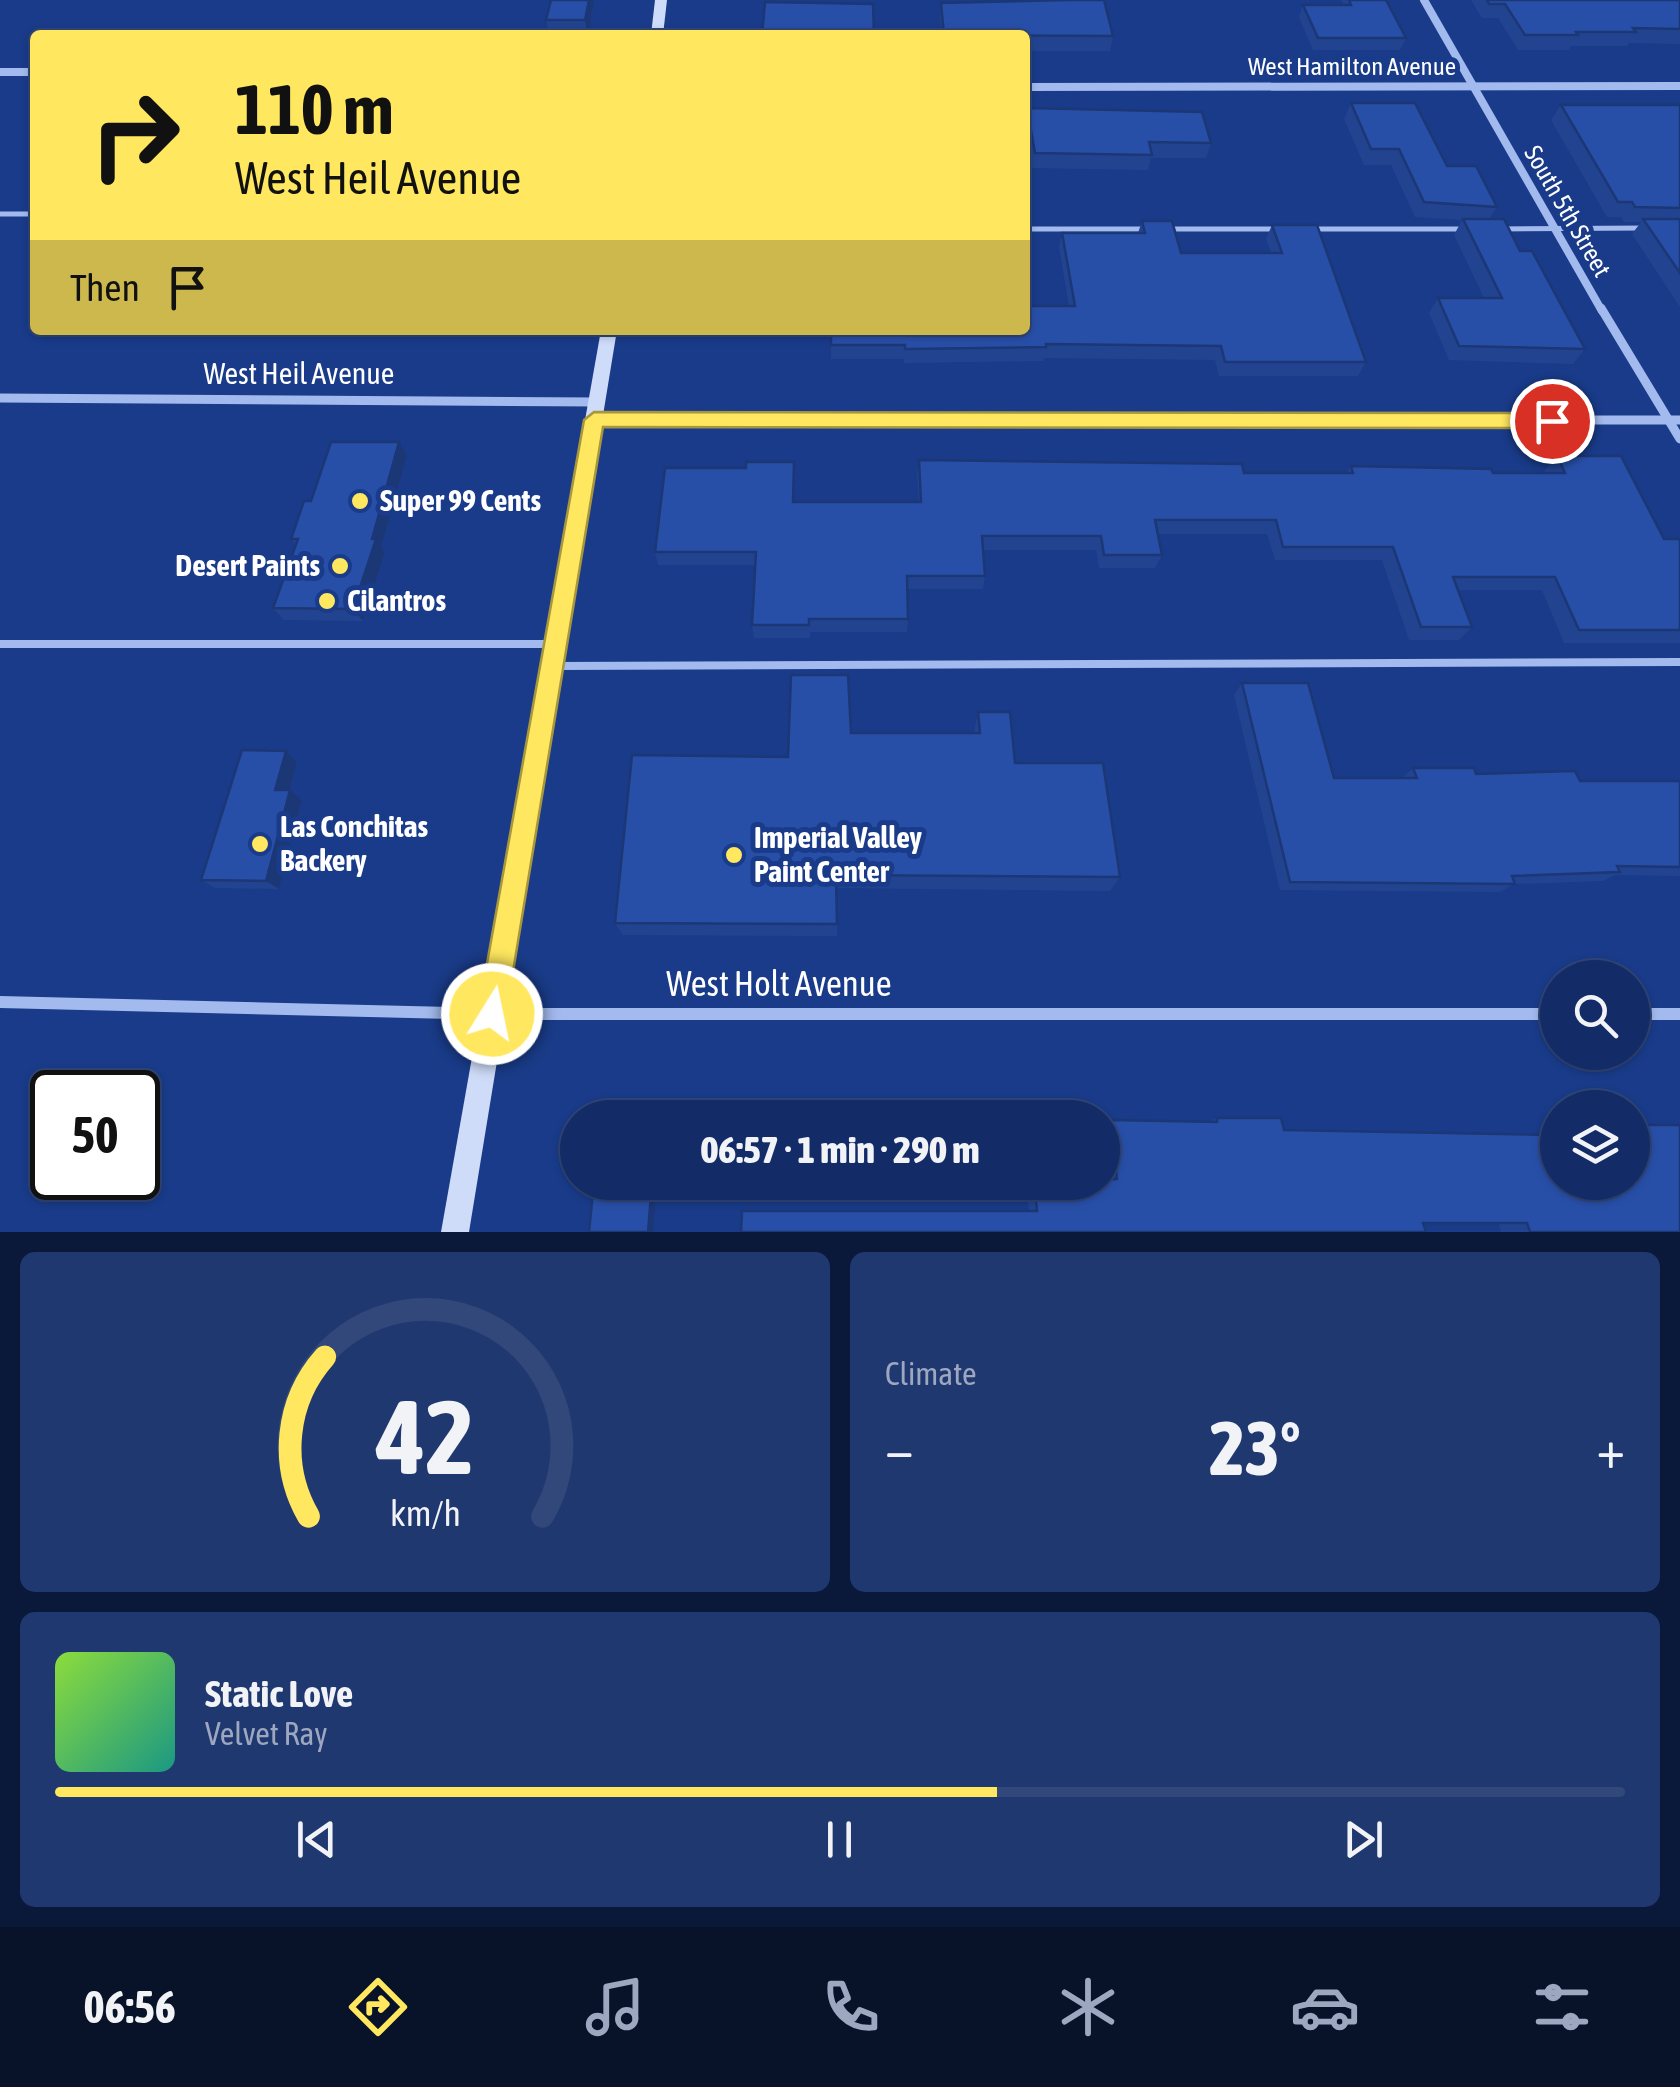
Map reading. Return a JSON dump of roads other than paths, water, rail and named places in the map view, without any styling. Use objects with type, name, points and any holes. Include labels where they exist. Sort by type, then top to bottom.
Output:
[{"type":"main road","points":[[658,30],[661,0]]},
{"type":"main road","points":[[455,1232],[608,335]]},
{"type":"street","name":"South 5th Street","points":[[1424,0],[1553,228],[1675,420],[1680,439]]},
{"type":"street","points":[[0,72],[30,72]]},
{"type":"street","name":"West Hamilton Avenue","points":[[1030,87],[1680,86]]},
{"type":"street","name":"West Heil Avenue","points":[[0,398],[596,411],[1675,420]]},
{"type":"street","name":"West Holt Avenue","points":[[0,1002],[492,1014],[1540,1014]]},
{"type":"street","points":[[1650,1014],[1680,1014]]},
{"type":"lane","points":[[0,214],[30,214]]},
{"type":"lane","points":[[1030,229],[1474,228]]},
{"type":"lane","points":[[1494,228],[1662,228]]},
{"type":"lane","points":[[0,644],[555,655],[1680,662]]},
{"type":"place","name":"Super 99 Cents","points":[[360,501]]},
{"type":"place","name":"Desert Paints","points":[[340,566]]},
{"type":"place","name":"Cilantros","points":[[327,601]]},
{"type":"place","name":"Las Conchitas Backery","points":[[260,844]]},
{"type":"place","name":"Imperial Valley Paint Center","points":[[734,855]]}]
